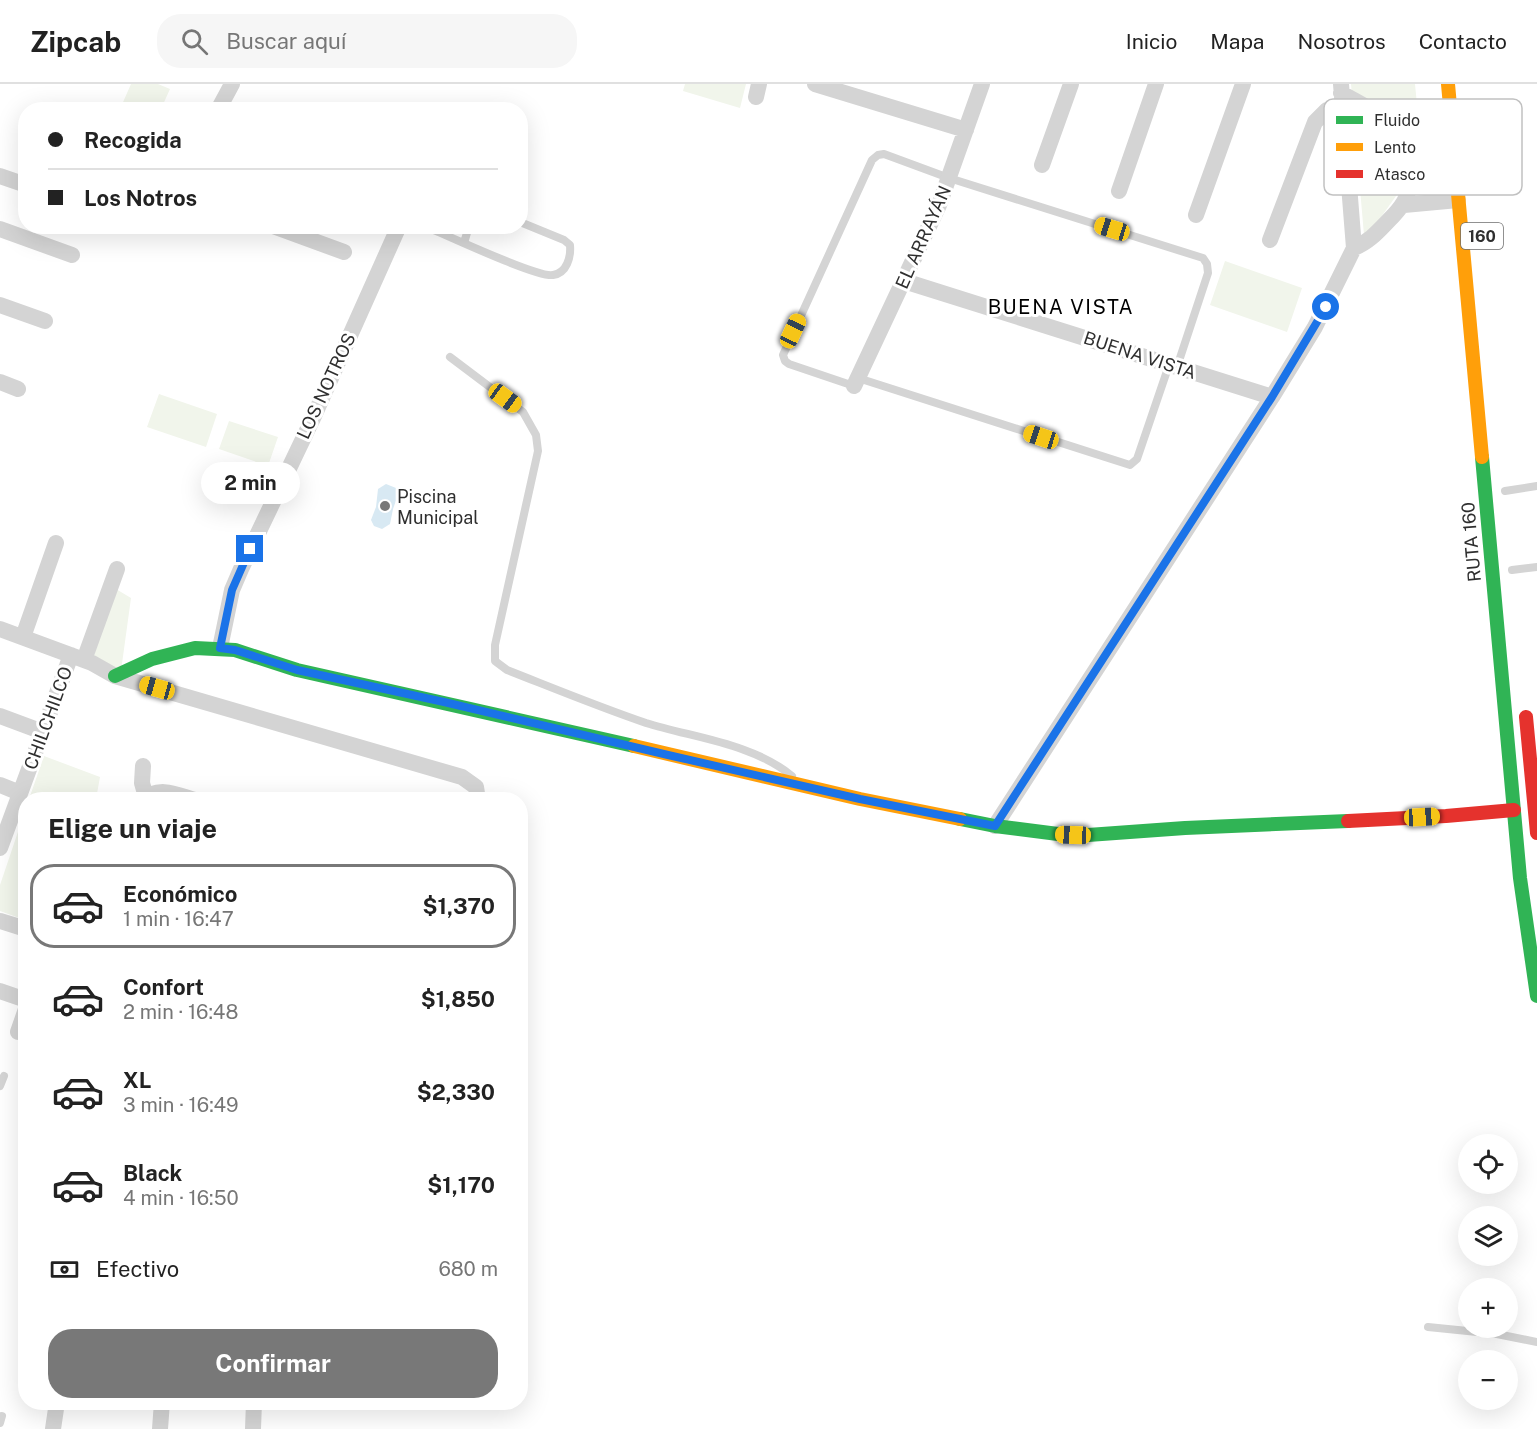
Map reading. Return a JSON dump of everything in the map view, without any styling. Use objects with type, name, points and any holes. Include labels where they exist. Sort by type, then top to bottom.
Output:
[{"type":"main road","name":"RUTA 160","points":[[1448,84],[1449,99]]},
{"type":"main road","name":"RUTA 160","points":[[1458,195],[1514,810],[1526,922],[1537,996]]},
{"type":"main road","points":[[115,676],[152,659],[195,648],[235,650],[297,670],[804,786],[995,826],[1058,834],[1089,835],[1446,816],[1514,810]]},
{"type":"main road","points":[[1524,699],[1534,760],[1537,833]]},
{"type":"street","points":[[222,102],[232,84]]},
{"type":"street","points":[[815,84],[966,130]]},
{"type":"street","name":"EL ARRAYÁN","points":[[856,382],[939,206],[982,84]]},
{"type":"street","points":[[1042,165],[1071,84]]},
{"type":"street","points":[[1119,191],[1156,84]]},
{"type":"street","points":[[1196,215],[1243,84]]},
{"type":"street","points":[[1270,240],[1314,122],[1324,114]]},
{"type":"street","points":[[0,176],[18,182]]},
{"type":"street","points":[[995,826],[1315,327],[1354,248],[1350,195]]},
{"type":"street","points":[[1354,248],[1367,243],[1404,205],[1406,195]]},
{"type":"street","points":[[1404,205],[1458,200]]},
{"type":"street","points":[[0,229],[72,255]]},
{"type":"street","points":[[295,234],[344,252]]},
{"type":"street","name":"LOS NOTROS","points":[[220,648],[232,590],[314,416],[395,234]]},
{"type":"street","name":"BUENA VISTA","points":[[904,281],[1272,397]]},
{"type":"street","points":[[0,305],[45,321]]},
{"type":"street","points":[[0,382],[18,388]]},
{"type":"street","points":[[23,637],[56,543]]},
{"type":"street","name":"CHILCHILCO","points":[[20,792],[43,732],[117,569]]},
{"type":"street","points":[[0,629],[78,657],[115,676],[462,777],[476,792]]},
{"type":"street","points":[[0,717],[43,732]]},
{"type":"street","points":[[143,766],[144,792]]},
{"type":"street","points":[[0,785],[18,792]]},
{"type":"street","name":"CHILCHILCO","points":[[0,848],[18,798]]},
{"type":"street","points":[[0,921],[18,927]]},
{"type":"street","points":[[0,991],[18,997]]},
{"type":"street","points":[[53,1429],[56,1410]]},
{"type":"street","points":[[160,1429],[161,1410]]},
{"type":"street","points":[[253,1429],[254,1410]]},
{"type":"lane","points":[[889,154],[949,178],[1203,258],[1207,264],[1208,273],[1173,366],[1137,459],[1130,465],[786,363],[783,355],[788,341],[875,157],[889,154]]},
{"type":"lane","points":[[443,234],[545,275],[560,272],[570,257],[570,245],[564,240],[528,225]]},
{"type":"lane","points":[[464,243],[467,234]]},
{"type":"lane","points":[[450,357],[524,412],[536,435],[538,451],[495,645],[495,661],[507,670],[646,723],[738,748],[777,763],[804,786]]},
{"type":"lane","points":[[1505,491],[1537,486]]},
{"type":"lane","points":[[1512,570],[1537,567]]},
{"type":"lane","points":[[0,1086],[4,1076]]},
{"type":"lane","points":[[1428,1327],[1497,1334],[1537,1342]]},
{"type":"shaded area","points":[[131,84],[158,84],[170,89],[164,102],[123,102]]},
{"type":"shaded area","points":[[685,84],[746,84],[740,108],[683,91]]},
{"type":"shaded area","points":[[1351,84],[1415,84],[1416,99],[1352,99]]},
{"type":"shaded area","points":[[1361,195],[1397,195],[1369,234],[1364,235]]},
{"type":"shaded area","points":[[1225,261],[1302,288],[1287,332],[1210,305]]},
{"type":"shaded area","points":[[159,394],[217,414],[206,447],[147,427]]},
{"type":"shaded area","points":[[229,421],[278,437],[268,466],[219,449]]},
{"type":"shaded area","name":"Piscina Municipal","points":[[386,484],[396,488],[398,495],[390,524],[382,529],[374,526],[371,520],[376,507],[378,489]]},
{"type":"shaded area","points":[[116,589],[131,598],[121,671],[93,658]]},
{"type":"shaded area","points":[[44,756],[100,777],[97,792],[31,792]]},
{"type":"shaded area","points":[[18,832],[18,917],[0,911],[0,885]]},
{"type":"traffic: fast","points":[[1482,457],[1520,878],[1537,996]]},
{"type":"traffic: fast","points":[[115,676],[152,659],[195,648],[235,650],[297,670],[634,746]]},
{"type":"traffic: fast","points":[[960,819],[1058,834],[1088,835],[1348,821]]},
{"type":"traffic: slow","points":[[1448,84],[1449,99]]},
{"type":"traffic: slow","points":[[1458,195],[1482,457]]},
{"type":"traffic: slow","points":[[634,746],[860,799],[960,819]]},
{"type":"traffic: jam","points":[[1526,717],[1537,833]]},
{"type":"traffic: jam","points":[[1348,821],[1514,810]]},
{"type":"place","name":"Piscina Municipal","points":[[385,506]]},
{"type":"district","name":"BUENA VISTA","points":[[1061,307]]},
{"type":"route","points":[[250,549],[232,590],[220,648],[235,650],[297,670],[860,799],[995,826],[1144,593],[1204,504],[1304,346],[1326,307]]}]
